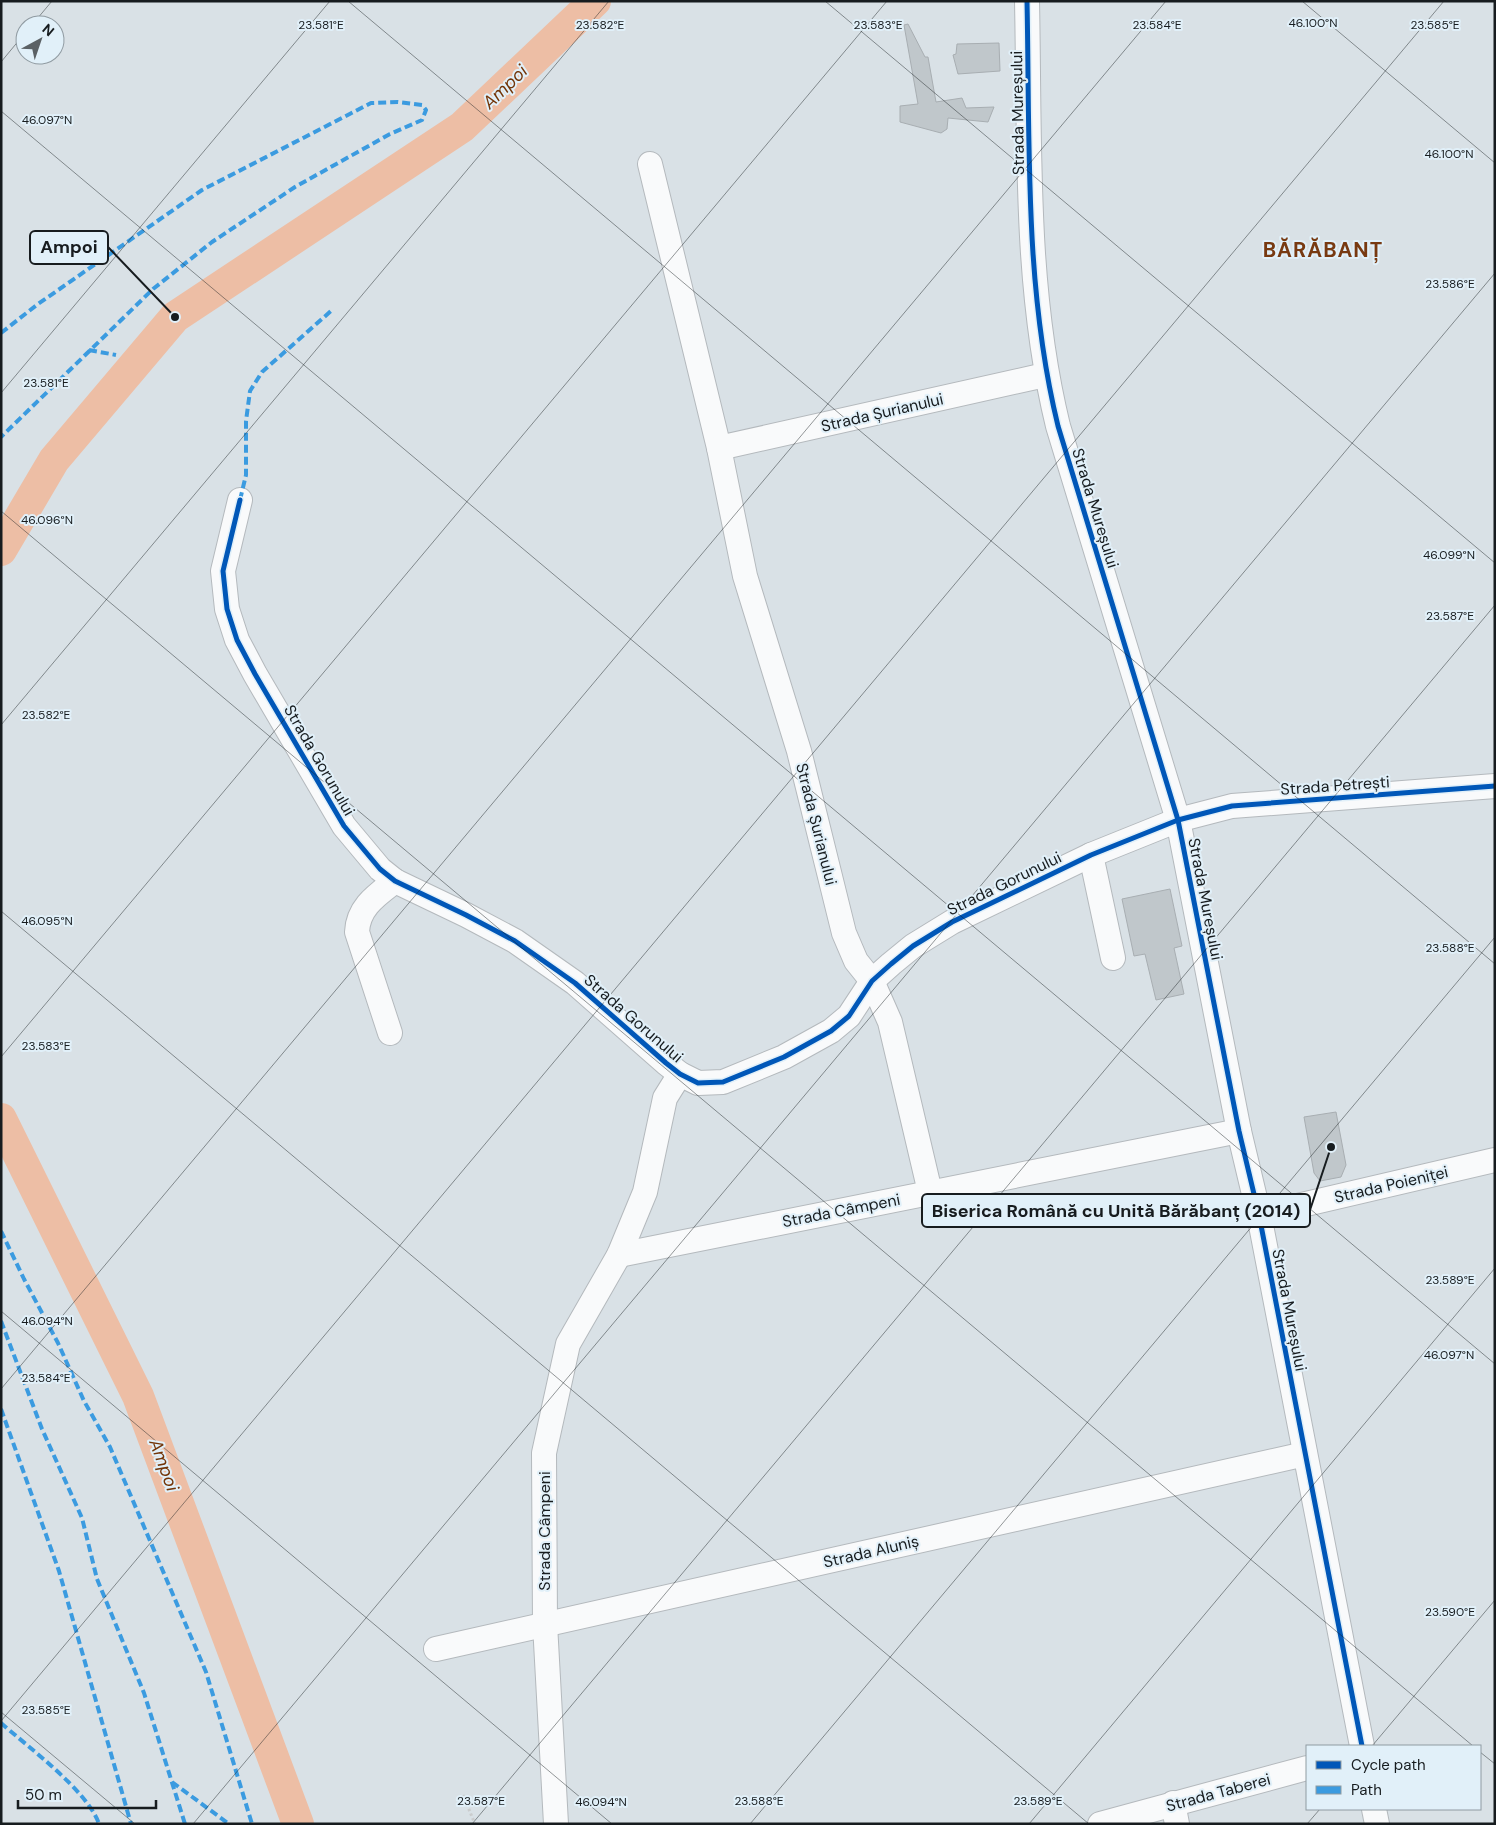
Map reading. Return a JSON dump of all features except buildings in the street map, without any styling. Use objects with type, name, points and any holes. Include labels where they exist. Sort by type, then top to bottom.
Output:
[{"type":"street","name":"Strada Mureșului","points":[[1027,1],[1031,211],[1036,308],[1046,375],[1058,426],[1178,820],[1239,1131],[1259,1215],[1362,1745]]},
{"type":"street","name":"Strada Șurianului","points":[[650,164],[719,448],[744,576],[799,751],[844,933],[856,961],[872,981],[890,1022],[930,1192]]},
{"type":"street","name":"Strada Șurianului","points":[[719,448],[1046,375]]},
{"type":"street","name":"Strada Gorunului","points":[[240,500],[223,571],[226,609],[237,640],[344,826],[380,869],[396,881],[515,941],[575,983],[680,1074],[698,1083],[723,1082],[784,1057],[831,1031],[849,1016],[872,981],[913,946],[952,922],[1091,855],[1178,820]]},
{"type":"street","name":"Strada Petrești","points":[[1178,820],[1242,805],[1495,786]]},
{"type":"street","points":[[1091,855],[1113,958]]},
{"type":"street","points":[[390,1033],[357,932],[357,919],[379,893],[396,881]]},
{"type":"street","name":"Strada Câmpeni","points":[[556,1824],[544,1624],[544,1453],[561,1368],[571,1338],[619,1255],[645,1192],[665,1098],[680,1074]]},
{"type":"street","name":"Strada Câmpeni","points":[[619,1255],[1239,1131]]},
{"type":"street","name":"Strada Poieniței","points":[[1259,1215],[1495,1160]]},
{"type":"street","name":"Strada Aluniș","points":[[436,1649],[1305,1454]]},
{"type":"street","name":"Strada Taberei","points":[[1100,1824],[1175,1814],[1306,1768]]},
{"type":"street","points":[[1374,1810],[1377,1824]]},
{"type":"path","points":[[463,1795],[474,1824]]},
{"type":"waterway","name":"Ampoi","points":[[1,550],[54,460],[175,317],[462,127],[595,1]]},
{"type":"waterway","name":"Ampoi","points":[[1,1119],[138,1396],[298,1824]]},
{"type":"marked path","points":[[1,333],[38,304],[202,190],[371,103],[398,102],[422,105],[426,110],[422,120],[390,134],[295,187],[212,242],[153,289],[1,437]]},
{"type":"marked path","points":[[240,500],[246,475],[246,421],[250,391],[262,372],[331,311]]},
{"type":"marked path","points":[[89,350],[116,355]]},
{"type":"marked path","points":[[1,1231],[58,1343],[84,1401],[110,1447],[206,1672],[252,1824]]},
{"type":"marked path","points":[[1,1321],[42,1429],[82,1518],[97,1579],[144,1693],[185,1824]]},
{"type":"marked path","points":[[1,1409],[59,1571],[131,1824]]},
{"type":"marked path","points":[[1,1723],[70,1784],[93,1811],[99,1824]]},
{"type":"marked path","points":[[172,1782],[229,1824]]},
{"type":"cycle path","points":[[1027,1],[1031,215],[1039,321],[1047,374],[1058,426],[1178,820],[1239,1131],[1259,1215],[1362,1745]]},
{"type":"cycle path","points":[[240,500],[223,571],[227,609],[237,640],[255,674],[344,826],[380,869],[395,881],[515,941],[575,983],[680,1074],[698,1083],[723,1082],[784,1057],[831,1031],[849,1016],[872,981],[913,946],[952,922],[1091,855],[1178,820],[1232,806],[1495,786]]},
{"type":"place","name":"Ampoi","points":[[175,317]]},
{"type":"place","name":"Biserica Română cu Unită Bărăbanț (2014)","points":[[1331,1147]]},
{"type":"district","name":"BĂRĂBANȚ","points":[[1323,250]]}]
